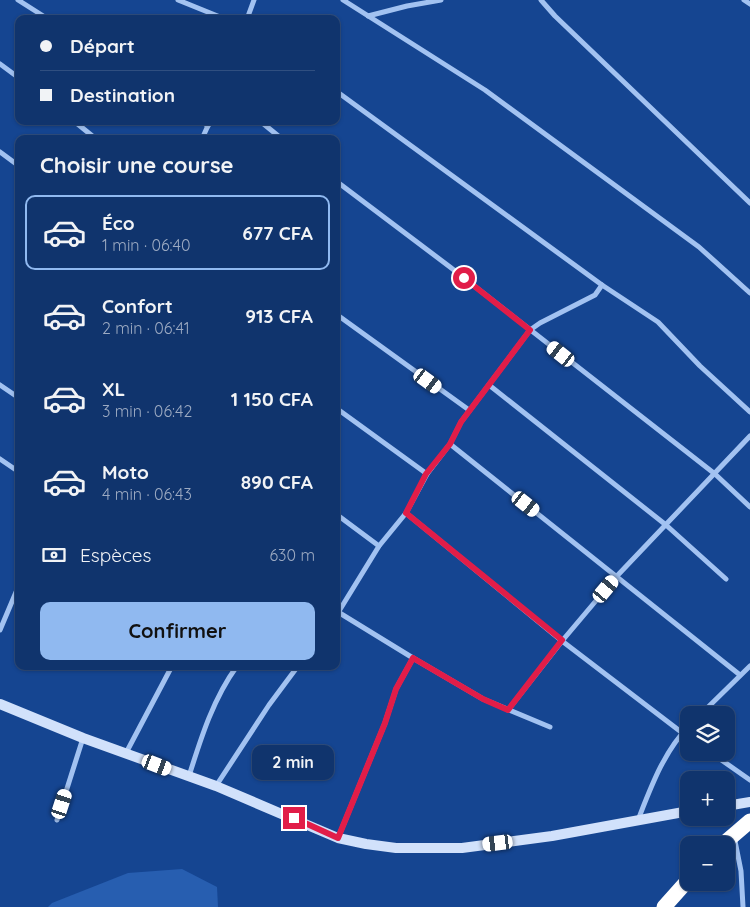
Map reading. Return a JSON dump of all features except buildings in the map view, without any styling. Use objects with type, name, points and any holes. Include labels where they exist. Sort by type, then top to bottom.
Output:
[{"type":"highway","points":[[734,834],[750,820]]},
{"type":"highway","points":[[664,907],[680,889]]},
{"type":"street","points":[[18,0],[42,15]]},
{"type":"street","points":[[178,0],[215,15]]},
{"type":"street","points":[[248,15],[254,0]]},
{"type":"street","points":[[343,0],[485,90],[698,246],[750,293]]},
{"type":"street","points":[[368,16],[441,0]]},
{"type":"street","points":[[541,0],[555,16],[750,203]]},
{"type":"street","points":[[744,0],[750,4]]},
{"type":"street","points":[[0,64],[15,75]]},
{"type":"street","points":[[340,94],[602,285],[658,322],[700,366],[750,412]]},
{"type":"street","points":[[79,125],[91,135]]},
{"type":"street","points":[[265,125],[277,135]]},
{"type":"street","points":[[0,152],[15,163]]},
{"type":"street","points":[[340,185],[450,267],[715,474],[750,508]]},
{"type":"street","points":[[340,609],[379,546],[406,513],[426,474],[450,444],[469,410],[530,330],[595,295],[602,285]]},
{"type":"street","points":[[340,317],[469,410]]},
{"type":"street","points":[[0,384],[15,395]]},
{"type":"street","points":[[489,385],[666,525],[726,579]]},
{"type":"street","points":[[340,411],[426,474]]},
{"type":"street","points":[[508,710],[562,640],[616,577],[750,436]]},
{"type":"street","points":[[450,444],[740,675]]},
{"type":"street","points":[[0,459],[15,469]]},
{"type":"street","points":[[406,513],[562,640],[680,731]]},
{"type":"street","points":[[340,517],[379,546]]},
{"type":"street","points":[[0,630],[15,594]]},
{"type":"street","points":[[340,616],[483,699],[550,727]]},
{"type":"street","points":[[338,838],[385,723],[396,689],[413,658]]},
{"type":"street","points":[[709,706],[750,666]]},
{"type":"street","points":[[126,753],[170,670]]},
{"type":"street","points":[[188,776],[205,726],[217,699],[235,670]]},
{"type":"street","points":[[216,786],[268,706],[295,670]]},
{"type":"street","points":[[0,704],[83,738],[216,786],[338,838],[366,844],[396,848],[462,848],[552,836],[680,813]]},
{"type":"street","points":[[638,821],[651,786],[663,762],[680,736]]},
{"type":"street","points":[[57,820],[83,738]]},
{"type":"street","points":[[723,761],[750,780]]},
{"type":"street","points":[[735,804],[750,802]]},
{"type":"street","points":[[734,834],[741,871],[743,907]]},
{"type":"shaded area","points":[[182,869],[217,887],[218,907],[48,907],[52,903],[128,873]]},
{"type":"route","points":[[294,818],[338,838],[385,723],[396,689],[413,658],[483,699],[508,710],[562,640],[406,513],[426,474],[450,444],[461,422],[530,330],[464,278]]}]
